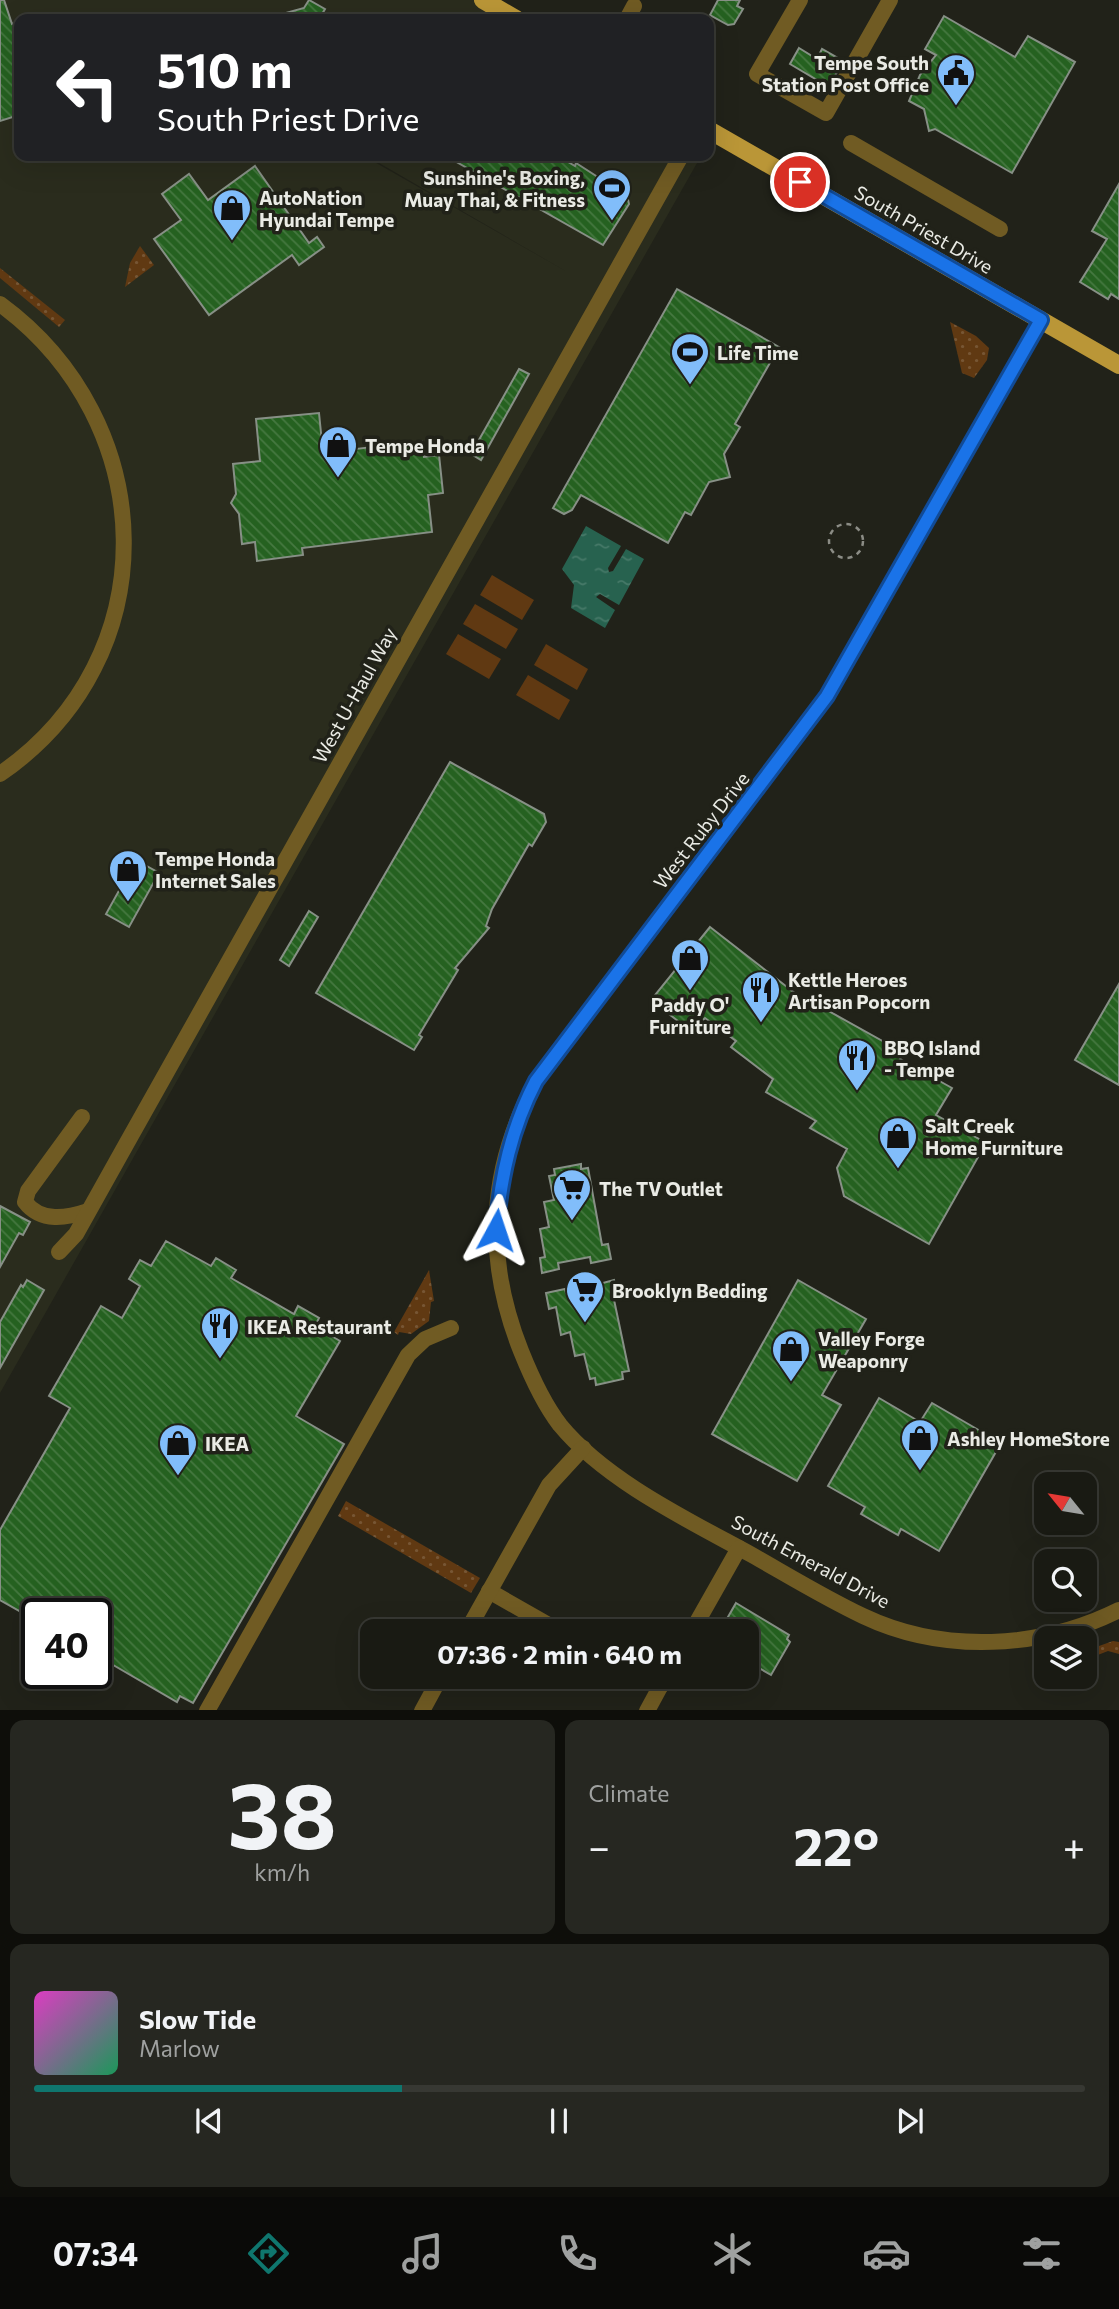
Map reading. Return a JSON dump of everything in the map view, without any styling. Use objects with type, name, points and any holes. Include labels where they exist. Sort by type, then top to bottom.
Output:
[{"type":"main road","points":[[482,0],[507,14]]},
{"type":"main road","name":"South Priest Drive","points":[[714,133],[1119,365]]},
{"type":"street","points":[[800,0],[757,74],[826,113],[890,0]]},
{"type":"street","points":[[851,143],[1000,229]]},
{"type":"street","name":"West U-Haul Way","points":[[59,1252],[71,1240],[88,1211],[678,161]]},
{"type":"street","points":[[0,304],[41,337],[63,362],[92,410],[117,476],[125,540],[119,590],[108,633],[96,661],[65,713],[47,735],[0,774]]},
{"type":"street","name":"West Ruby Drive","points":[[534,1383],[507,1314],[495,1251],[500,1188],[514,1129],[524,1105],[553,1056],[796,742],[827,696],[1041,320]]},
{"type":"street","points":[[82,1118],[28,1191],[25,1202],[37,1213],[52,1217],[67,1218],[88,1211]]},
{"type":"street","points":[[207,1710],[408,1355],[425,1339],[451,1328]]},
{"type":"street","name":"South Emerald Drive","points":[[534,1383],[560,1425],[583,1448],[635,1487],[864,1617],[902,1630],[961,1642],[1043,1637],[1097,1621],[1119,1610]]},
{"type":"street","points":[[474,1619],[549,1485],[583,1448]]},
{"type":"street","points":[[699,1619],[739,1548]]},
{"type":"street","points":[[489,1591],[538,1619]]},
{"type":"street","points":[[422,1710],[434,1689]]},
{"type":"street","points":[[647,1710],[659,1689]]},
{"type":"path","points":[[840,525],[854,526],[863,538],[860,551],[847,559],[837,556],[829,543],[832,531],[840,525]]},
{"type":"shaded area","points":[[0,0],[483,0],[507,14],[14,14],[14,161],[373,161],[569,273],[376,161],[698,161],[0,1393]]},
{"type":"shaded area","points":[[140,246],[154,265],[125,287],[130,263]]},
{"type":"shaded area","points":[[0,268],[65,320],[59,327],[0,278]]},
{"type":"shaded area","points":[[950,322],[976,336],[989,348],[987,360],[974,378],[962,373]]},
{"type":"shaded area","points":[[492,575],[534,600],[522,620],[480,595]]},
{"type":"shaded area","points":[[475,604],[518,629],[506,649],[463,624]]},
{"type":"shaded area","points":[[458,634],[501,659],[489,679],[446,654]]},
{"type":"shaded area","points":[[546,644],[588,669],[577,690],[534,665]]},
{"type":"shaded area","points":[[528,675],[570,700],[559,720],[516,695]]},
{"type":"shaded area","points":[[429,1270],[434,1301],[431,1302],[429,1321],[411,1334],[399,1332],[398,1335],[394,1332]]},
{"type":"shaded area","points":[[346,1501],[480,1578],[471,1593],[338,1516]]},
{"type":"shaded area","points":[[1113,1641],[1119,1642],[1119,1654],[1108,1651],[1097,1655],[1097,1647]]},
{"type":"water","points":[[586,526],[621,546],[608,568],[609,572],[613,571],[626,549],[644,559],[619,605],[600,594],[596,597],[615,610],[605,628],[571,608],[574,585],[562,569]]},
{"type":"building","points":[[0,0],[4,0],[14,23],[14,117],[0,121]]},
{"type":"building","points":[[309,0],[325,9],[322,14],[282,14],[304,8]]},
{"type":"building","points":[[718,0],[740,0],[737,6],[743,9],[734,24],[728,25],[711,14]]},
{"type":"building","points":[[944,16],[1015,57],[1028,36],[1075,62],[1012,173],[935,129],[929,131],[924,109],[909,101],[920,75],[936,55],[925,49]]},
{"type":"building","points":[[799,48],[817,59],[822,49],[843,61],[829,87],[790,64]]},
{"type":"building","points":[[455,161],[566,161],[575,166],[576,163],[621,192],[626,191],[629,204],[603,245]]},
{"type":"building","name":"AutoNation Hyundai Tempe","points":[[255,166],[309,243],[317,237],[324,247],[299,265],[292,255],[209,315],[154,239],[181,220],[162,194],[189,174],[208,200]]},
{"type":"building","points":[[1119,184],[1119,299],[1111,294],[1108,299],[1080,282],[1107,239],[1092,231]]},
{"type":"building","name":"Life Time","points":[[677,289],[779,347],[735,424],[740,427],[724,454],[730,477],[709,482],[691,515],[685,512],[668,543],[581,495],[572,510],[564,514],[553,508]]},
{"type":"building","points":[[519,369],[529,374],[481,460],[471,454]]},
{"type":"building","name":"Tempe Honda","points":[[319,413],[323,453],[422,441],[424,457],[439,455],[443,493],[428,495],[432,532],[302,548],[303,555],[257,561],[255,542],[242,544],[239,514],[231,503],[236,494],[233,464],[260,461],[256,419]]},
{"type":"building","points":[[450,762],[544,814],[546,822],[532,846],[529,844],[492,909],[486,926],[489,928],[455,968],[458,970],[419,1035],[422,1037],[414,1050],[316,993]]},
{"type":"building","name":"Tempe Honda Internet Sales","points":[[136,860],[159,873],[129,927],[106,914]]},
{"type":"building","points":[[309,911],[318,917],[289,966],[280,960]]},
{"type":"building","points":[[710,927],[814,1008],[816,1004],[904,1053],[900,1059],[952,1088],[936,1115],[986,1143],[929,1244],[844,1196],[837,1168],[847,1149],[810,1128],[816,1121],[766,1092],[773,1079],[731,1047],[736,1041],[705,1018],[692,1032],[651,1000]]},
{"type":"building","points":[[1119,984],[1119,1085],[1075,1060]]},
{"type":"building","points":[[581,1164],[581,1169],[588,1168],[602,1245],[608,1244],[611,1259],[591,1263],[590,1257],[558,1263],[559,1269],[542,1273],[540,1258],[545,1257],[540,1229],[549,1227],[544,1202],[554,1200],[549,1176],[555,1175],[554,1169]]},
{"type":"building","points":[[0,1206],[30,1222],[23,1235],[19,1233],[0,1267]]},
{"type":"building","name":"IKEA","points":[[166,1241],[211,1266],[216,1258],[236,1270],[231,1278],[294,1314],[298,1306],[319,1318],[315,1326],[340,1341],[296,1416],[344,1444],[193,1703],[180,1696],[177,1702],[112,1664],[112,1598],[21,1598],[21,1612],[0,1600],[0,1530],[70,1408],[49,1396],[101,1306],[122,1318],[140,1286],[129,1279],[140,1260],[151,1266]]},
{"type":"building","points":[[27,1280],[44,1290],[0,1368],[0,1322],[21,1285],[23,1287]]},
{"type":"building","points":[[614,1280],[617,1295],[613,1295],[629,1371],[622,1372],[623,1379],[596,1385],[595,1378],[590,1379],[584,1354],[575,1356],[570,1332],[561,1335],[556,1307],[549,1309],[546,1293],[565,1289],[566,1293]]},
{"type":"building","points":[[798,1280],[866,1319],[822,1395],[841,1405],[797,1481],[712,1434]]},
{"type":"building","points":[[879,1398],[920,1422],[932,1403],[1001,1443],[939,1551],[901,1529],[898,1535],[861,1514],[865,1507],[828,1486]]},
{"type":"building","points":[[736,1603],[789,1635],[787,1639],[790,1642],[771,1675],[759,1668],[759,1619],[727,1619]]},
{"type":"place","name":"Tempe South Station Post Office","points":[[956,107]]},
{"type":"place","name":"Sunshine's Boxing, Muay Thai, & Fitness","points":[[612,222]]},
{"type":"place","name":"AutoNation Hyundai Tempe","points":[[232,242]]},
{"type":"place","name":"Life Time","points":[[690,386]]},
{"type":"place","name":"Tempe Honda","points":[[338,479]]},
{"type":"place","name":"Tempe Honda Internet Sales","points":[[128,903]]},
{"type":"place","name":"Paddy O' Furniture","points":[[690,992]]},
{"type":"place","name":"Kettle Heroes Artisan Popcorn","points":[[761,1024]]},
{"type":"place","name":"BBQ Island - Tempe","points":[[857,1092]]},
{"type":"place","name":"Salt Creek Home Furniture","points":[[898,1170]]},
{"type":"place","name":"The TV Outlet","points":[[572,1222]]},
{"type":"place","name":"Brooklyn Bedding","points":[[585,1324]]},
{"type":"place","name":"IKEA Restaurant","points":[[220,1360]]},
{"type":"place","name":"Valley Forge Weaponry","points":[[791,1383]]},
{"type":"place","name":"Ashley HomeStore","points":[[920,1472]]},
{"type":"place","name":"IKEA","points":[[178,1477]]},
{"type":"route","points":[[496,1230],[507,1154],[514,1129],[536,1081],[580,1020],[804,731],[852,654],[1041,320],[800,182]]}]
